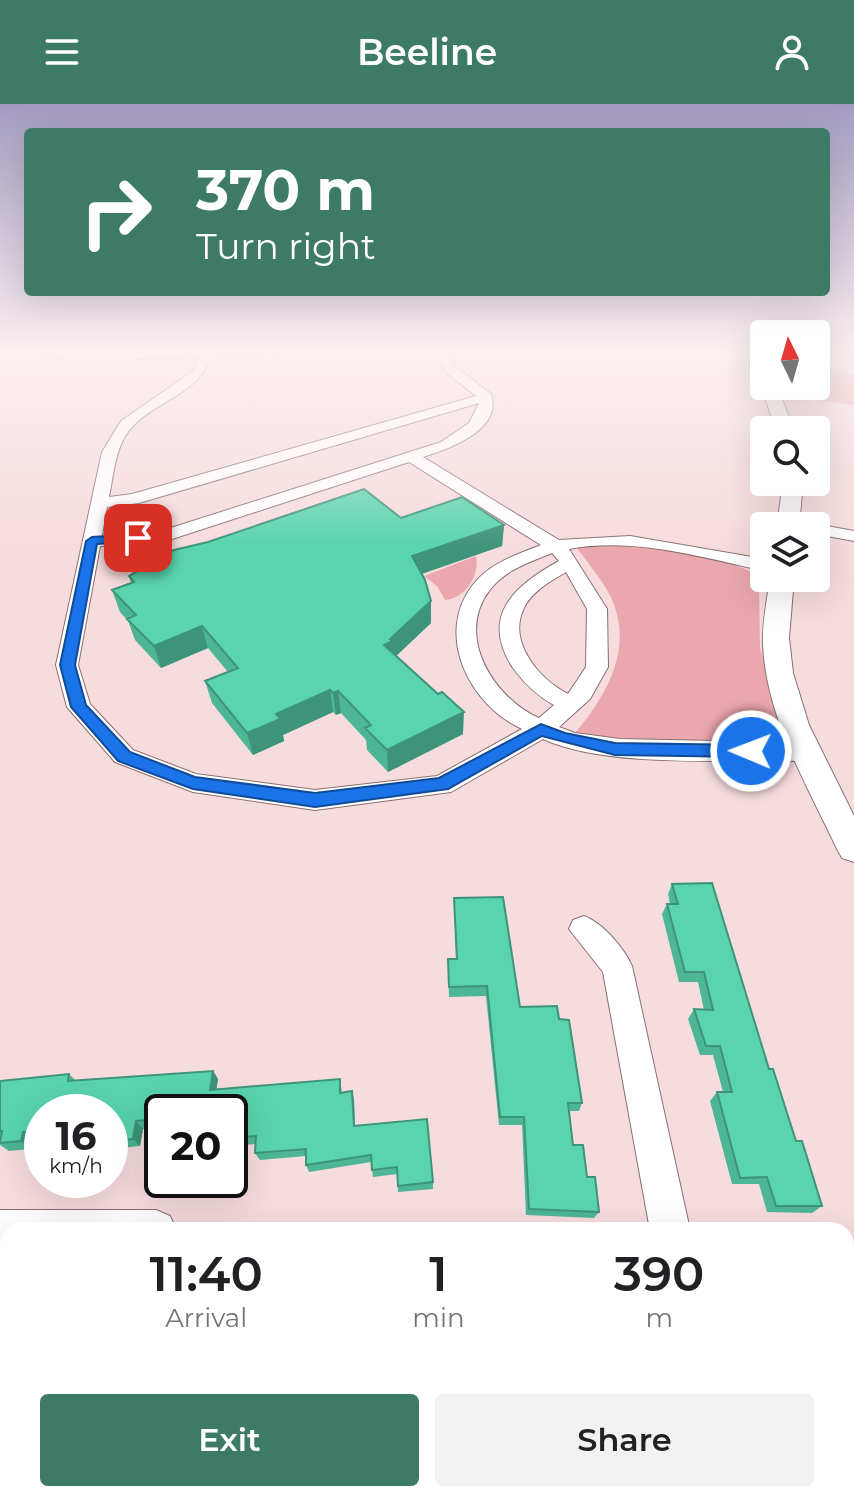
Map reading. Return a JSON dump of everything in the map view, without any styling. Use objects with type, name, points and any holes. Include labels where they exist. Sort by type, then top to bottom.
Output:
[{"type":"main road","points":[[780,592],[776,633],[780,675],[808,752],[854,849]]},
{"type":"street","points":[[137,416],[126,424],[110,452],[67,665],[79,707],[124,756],[193,783],[315,800],[442,785],[541,729],[582,694],[597,667],[597,609],[564,554],[412,457]]},
{"type":"street","points":[[100,503],[133,499],[419,416]]},
{"type":"street","points":[[92,541],[160,537],[412,457],[446,445],[479,423],[482,416]]},
{"type":"street","points":[[830,532],[854,536]]},
{"type":"street","points":[[570,704],[539,686],[521,669],[512,645],[510,623],[513,609],[523,593],[564,554],[582,542],[654,543],[750,562]]},
{"type":"street","points":[[564,554],[517,561],[489,576],[473,597],[465,624],[464,645],[484,687],[511,712],[562,738],[615,749],[808,752]]},
{"type":"street","points":[[584,929],[617,966],[668,1222]]},
{"type":"shaded area","points":[[606,545],[664,551],[707,558],[750,572],[750,592],[759,592],[760,648],[781,721],[768,737],[747,742],[615,742],[575,733],[608,684],[619,648],[616,609],[604,584],[577,548]]},
{"type":"shaded area","points":[[476,556],[476,571],[470,584],[453,598],[445,600],[437,586],[424,576]]},
{"type":"building","points":[[364,489],[401,518],[462,497],[504,525],[412,556],[425,580],[431,601],[390,639],[393,641],[384,645],[438,694],[442,692],[464,712],[387,750],[365,728],[371,725],[338,691],[333,693],[330,690],[276,714],[280,719],[247,733],[205,681],[238,668],[202,626],[154,646],[127,619],[136,615],[112,590],[134,582],[129,576],[174,550],[208,542]]},
{"type":"building","points":[[712,883],[769,1069],[773,1069],[796,1141],[802,1141],[822,1206],[776,1206],[767,1177],[740,1178],[717,1092],[732,1092],[720,1046],[706,1046],[694,1009],[713,1010],[704,972],[685,972],[667,904],[678,904],[672,884]]},
{"type":"building","points":[[503,897],[520,1007],[557,1006],[559,1019],[569,1020],[582,1103],[568,1103],[573,1145],[583,1145],[587,1177],[595,1177],[599,1212],[529,1209],[524,1117],[500,1117],[487,986],[449,987],[448,959],[457,959],[454,898]]},
{"type":"building","points":[[213,1071],[210,1090],[340,1079],[340,1093],[352,1091],[354,1126],[427,1119],[433,1182],[398,1186],[397,1167],[372,1170],[371,1155],[306,1165],[306,1149],[255,1153],[256,1136],[248,1137],[248,1094],[144,1094],[144,1120],[136,1121],[133,1139],[128,1139],[128,1094],[24,1094],[24,1132],[21,1141],[0,1143],[0,1081],[69,1074],[68,1081]]},
{"type":"route","points":[[138,538],[92,541],[67,665],[79,707],[124,756],[193,783],[315,800],[442,785],[541,729],[562,738],[615,749],[751,751]]}]
